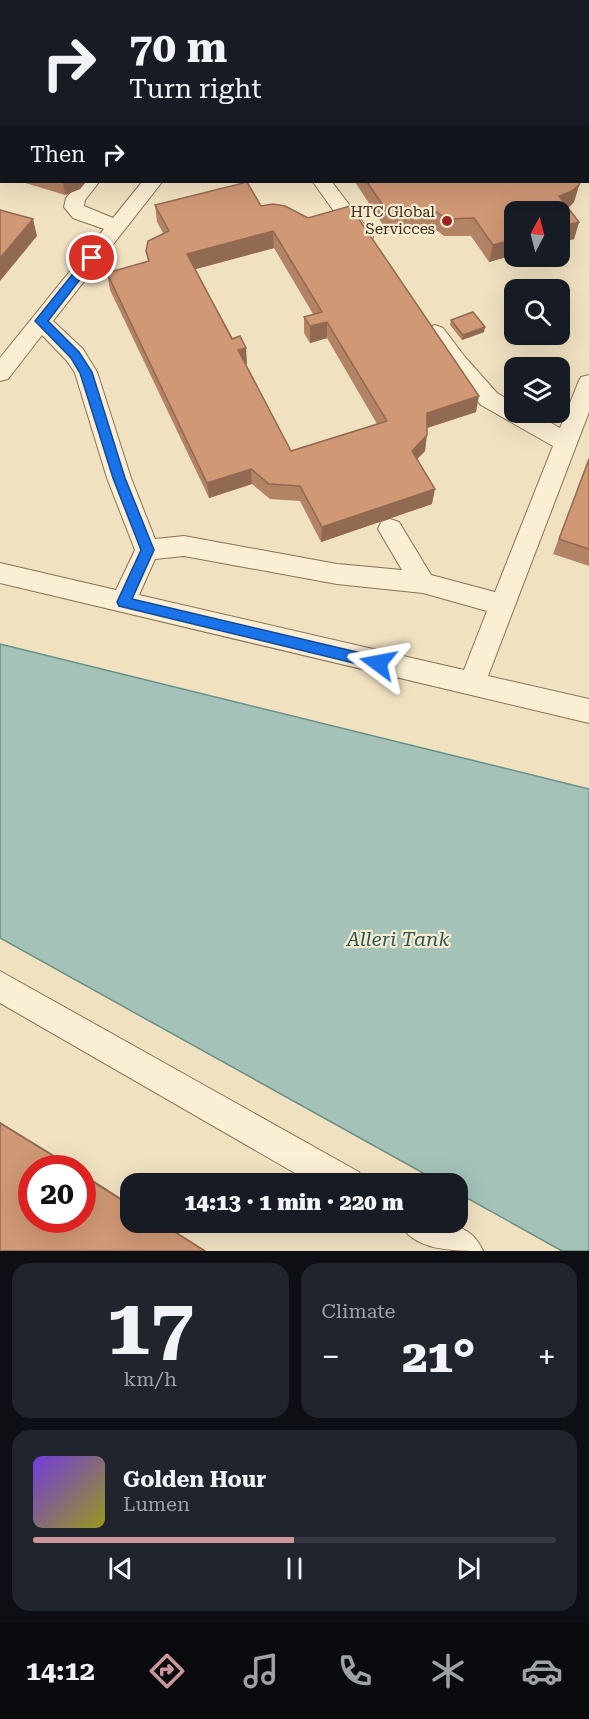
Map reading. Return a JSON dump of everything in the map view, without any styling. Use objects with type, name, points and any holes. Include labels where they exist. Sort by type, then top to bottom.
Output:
[{"type":"lane","points":[[89,183],[76,198],[74,207],[80,213],[117,226]]},
{"type":"lane","points":[[4,362],[41,321],[151,183]]},
{"type":"lane","points":[[323,183],[372,249]]},
{"type":"lane","points":[[422,316],[457,363],[489,399],[566,442]]},
{"type":"lane","points":[[41,321],[75,355],[86,372],[119,478],[147,550],[123,602]]},
{"type":"lane","points":[[471,685],[589,383]]},
{"type":"lane","points":[[390,529],[423,583]]},
{"type":"lane","points":[[147,550],[184,546],[338,574],[423,583],[502,604]]},
{"type":"lane","points":[[0,573],[589,711]]},
{"type":"lane","points":[[0,986],[328,1173]]},
{"type":"lane","points":[[435,1233],[466,1251]]},
{"type":"water","name":"Alleri Tank","points":[[0,644],[589,789],[589,1251],[562,1251],[468,1199],[468,1173],[423,1173],[0,938]]},
{"type":"building","points":[[243,183],[248,183],[261,206],[273,204],[285,206],[308,218],[350,206],[479,396],[427,413],[427,435],[412,451],[435,489],[322,527],[300,486],[269,484],[251,469],[207,483],[107,273],[149,261],[146,251],[148,241],[169,231],[155,205]],"holes":[[[273,231],[322,312],[304,317],[310,326],[327,322],[387,421],[291,451],[238,350],[246,348],[240,336],[232,339],[187,254]]]},
{"type":"building","points":[[368,183],[580,183],[572,191],[559,196],[563,201],[504,201],[504,242],[493,245],[474,218],[446,219],[437,212],[389,214]]},
{"type":"building","points":[[0,210],[33,219],[0,258]]},
{"type":"building","points":[[570,210],[579,222],[570,224]]},
{"type":"building","points":[[473,312],[485,327],[463,335],[451,320]]},
{"type":"building","points":[[589,459],[589,549],[559,539]]},
{"type":"building","points":[[0,1123],[52,1155],[18,1155],[18,1233],[96,1233],[96,1184],[120,1199],[120,1233],[176,1233],[205,1251],[0,1251]]},
{"type":"place","name":"HTC Global Servicces","points":[[447,221]]},
{"type":"route","points":[[92,258],[41,321],[75,355],[86,372],[119,478],[147,550],[123,602],[378,663]]}]
